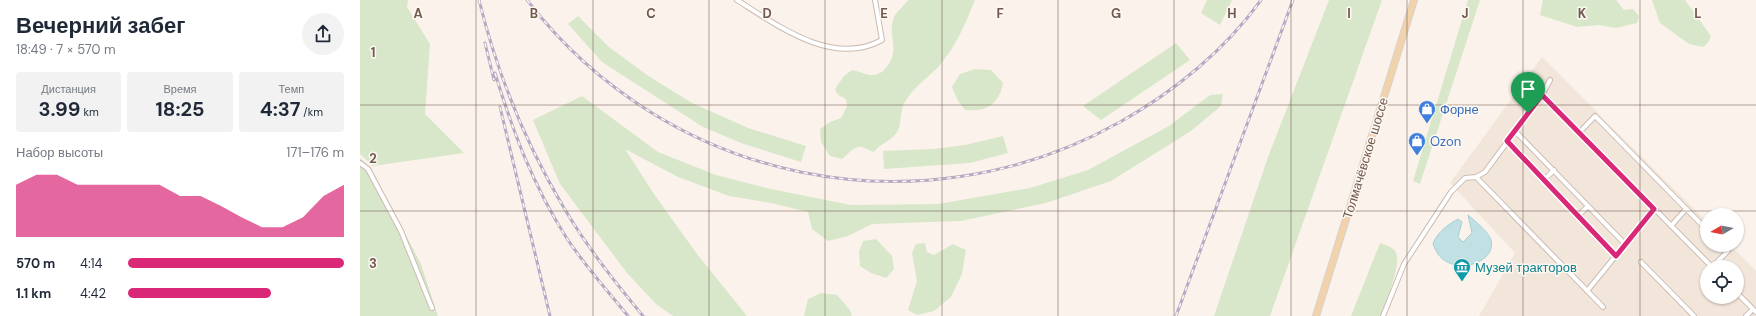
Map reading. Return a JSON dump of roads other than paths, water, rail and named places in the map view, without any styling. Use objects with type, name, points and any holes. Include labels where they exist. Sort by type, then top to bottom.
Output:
[{"type":"main road","name":"Толмачёвское шоссе","points":[[1316,316],[1414,0]]},
{"type":"street","points":[[737,0],[766,19],[810,42],[833,48],[854,50],[871,46],[882,40],[876,0]]},
{"type":"street","points":[[1383,316],[1404,264],[1450,192],[1465,178],[1476,177],[1485,172],[1542,95],[1550,80]]},
{"type":"street","points":[[1542,95],[1705,260]]},
{"type":"street","points":[[1580,132],[1595,116],[1700,223]]},
{"type":"street","points":[[1515,130],[1625,244]]},
{"type":"street","points":[[1507,141],[1616,256]]},
{"type":"street","points":[[360,164],[368,170],[401,231],[432,308]]},
{"type":"street","points":[[1544,180],[1554,170]]},
{"type":"street","points":[[1476,177],[1603,307]]},
{"type":"street","points":[[1578,216],[1588,206]]},
{"type":"street","points":[[1587,291],[1654,209]]},
{"type":"street","points":[[1671,226],[1686,209]]},
{"type":"street","points":[[1719,260],[1728,252]]},
{"type":"street","points":[[1641,262],[1694,316]]},
{"type":"street","points":[[1744,300],[1755,311],[1746,316]]},
{"type":"water","points":[[1468,215],[1487,233],[1491,240],[1491,249],[1486,257],[1478,262],[1468,265],[1457,265],[1447,262],[1438,255],[1433,243],[1444,229],[1458,219],[1462,222],[1458,237],[1463,242],[1472,233]]},
{"type":"railway","points":[[479,0],[486,27],[504,81],[537,159],[550,184],[582,237],[643,316]]},
{"type":"railway","points":[[527,0],[585,62],[651,112],[723,149],[801,172],[881,181],[962,176],[1042,157],[1120,122],[1160,97],[1215,53],[1247,18],[1261,0]]},
{"type":"railway","points":[[1176,316],[1293,0]]},
{"type":"railway","points":[[485,43],[494,80]]},
{"type":"railway","points":[[495,73],[525,158],[554,217],[580,258],[628,316]]},
{"type":"railway","points":[[500,107],[550,316]]},
{"type":"place","name":"Форне","points":[[1427,124]]},
{"type":"place","name":"Ozon","points":[[1417,156]]},
{"type":"place","name":"Музей тракторов","points":[[1462,282]]}]
